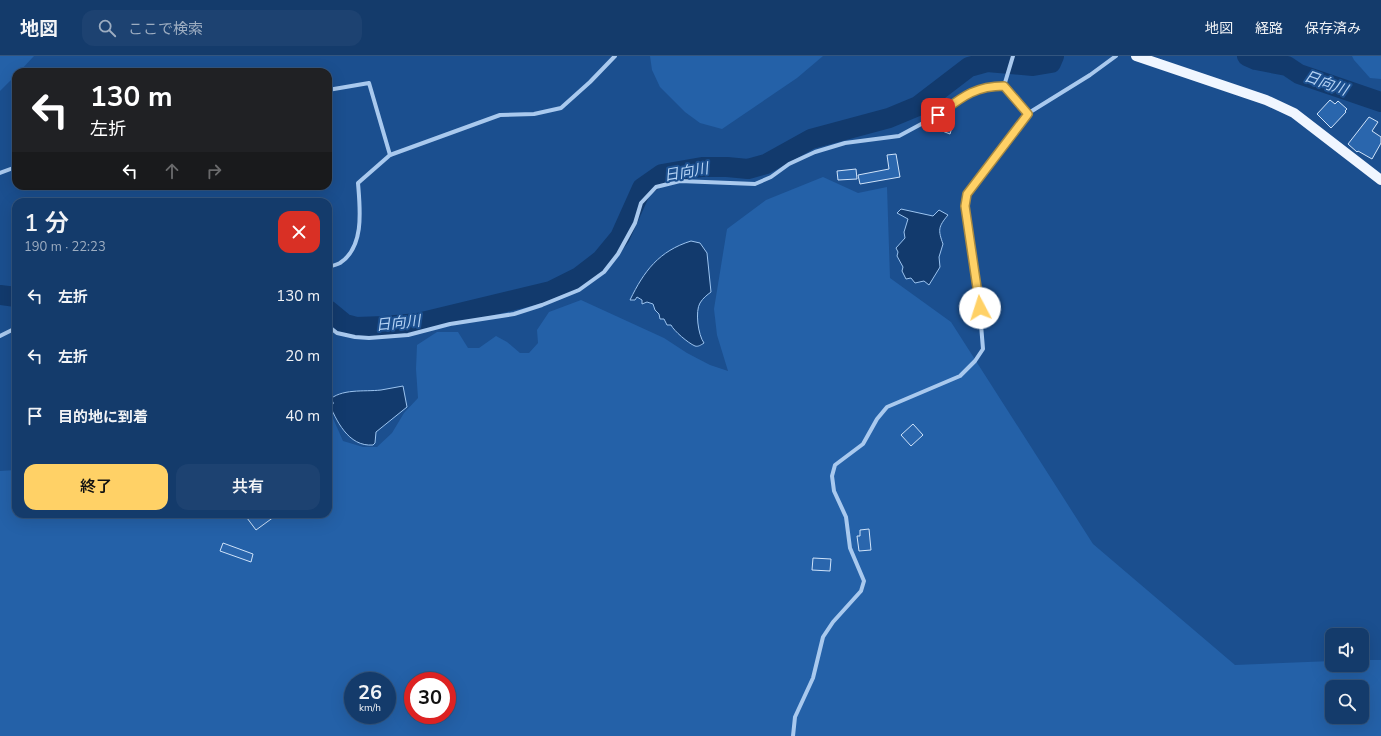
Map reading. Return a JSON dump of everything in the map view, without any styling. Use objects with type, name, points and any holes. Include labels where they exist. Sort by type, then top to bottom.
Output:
[{"type":"main road","points":[[1136,56],[1266,100],[1294,113],[1381,180]]},
{"type":"street","points":[[332,266],[340,262],[349,254],[354,243],[358,230],[360,208],[358,183],[390,155],[500,115],[534,114],[561,108],[590,82],[615,56]]},
{"type":"street","points":[[793,736],[795,717],[813,678],[823,637],[833,622],[861,591],[864,581],[850,548],[846,517],[834,491],[832,476],[835,465],[863,444],[877,418],[887,407],[960,376],[983,349],[978,288],[965,206],[967,194],[1028,114],[1116,56]]},
{"type":"street","points":[[1004,86],[1013,57]]},
{"type":"street","points":[[332,89],[369,83],[390,155]]},
{"type":"street","points":[[332,329],[337,333],[354,337],[369,338],[408,335],[450,324],[514,314],[542,305],[579,290],[604,272],[618,254],[635,223],[641,203],[656,187],[680,181],[755,184],[771,177],[790,164],[815,152],[845,143],[899,136],[938,115],[967,94],[989,86],[1004,86],[1028,114]]},
{"type":"street","points":[[0,173],[12,168]]},
{"type":"street","points":[[0,336],[12,330]]},
{"type":"shaded area","points":[[0,56],[34,56],[23,68],[12,68],[12,79],[0,91]]},
{"type":"shaded area","points":[[650,56],[823,56],[797,78],[722,129],[700,123],[685,112],[660,87],[652,70]]},
{"type":"shaded area","points":[[1352,56],[1381,56],[1381,79],[1370,78]]},
{"type":"shaded area","points":[[823,177],[858,193],[887,187],[890,278],[951,322],[1093,544],[1235,665],[1325,661],[1325,672],[1369,672],[1369,660],[1381,660],[1381,736],[0,736],[0,471],[12,470],[12,518],[332,518],[332,416],[343,441],[363,447],[377,447],[392,433],[404,413],[418,398],[416,369],[417,345],[437,332],[458,332],[468,348],[479,348],[496,336],[507,342],[520,353],[529,353],[538,343],[537,330],[549,312],[581,300],[664,338],[687,353],[710,365],[728,371],[717,335],[714,309],[727,229],[766,200]]},
{"type":"shaded area","points":[[901,209],[933,216],[939,210],[948,215],[942,223],[940,229],[943,244],[939,257],[940,267],[929,285],[924,281],[915,283],[911,278],[906,279],[902,271],[903,267],[897,256],[898,252],[896,248],[905,238],[904,232],[908,219],[897,213]]},
{"type":"shaded area","points":[[691,241],[700,243],[707,253],[711,292],[702,300],[698,307],[698,323],[700,334],[704,343],[697,346],[685,340],[671,325],[667,325],[664,319],[660,319],[659,314],[655,310],[653,304],[647,302],[642,304],[642,300],[637,297],[635,300],[630,300],[647,271],[661,256],[680,245]]},
{"type":"shaded area","points":[[403,386],[407,407],[376,432],[375,443],[373,445],[357,442],[344,431],[339,424],[332,410],[332,398],[346,392],[381,390]]},
{"type":"building","points":[[1330,100],[1335,104],[1338,101],[1347,109],[1331,128],[1317,114]]},
{"type":"building","points":[[1369,117],[1378,122],[1372,131],[1381,137],[1381,143],[1372,159],[1358,151],[1357,152],[1348,144]]},
{"type":"building","points":[[940,119],[953,124],[950,134],[937,129]]},
{"type":"building","points":[[896,154],[900,177],[860,184],[858,175],[889,169],[887,155]]},
{"type":"building","points":[[856,169],[857,179],[838,180],[837,171]]},
{"type":"building","points":[[913,424],[923,435],[911,446],[901,435]]},
{"type":"building","points":[[247,518],[272,518],[256,530]]},
{"type":"building","points":[[869,529],[871,550],[859,551],[857,536],[860,536],[860,530]]},
{"type":"building","points":[[223,543],[253,554],[251,562],[220,551]]},
{"type":"building","points":[[813,558],[831,559],[830,571],[812,570]]},
{"type":"waterway","name":"日向川","points":[[332,313],[345,324],[356,327],[418,323],[551,291],[579,277],[601,260],[620,237],[642,188],[662,174],[702,167],[748,169],[766,164],[811,139],[889,118],[918,106],[969,67],[987,62],[1033,66],[1051,63],[1054,56]]},
{"type":"waterway","name":"日向川","points":[[1247,56],[1256,60],[1287,66],[1299,74],[1381,102]]},
{"type":"waterway","name":"日向川","points":[[0,295],[12,296]]},
{"type":"route","points":[[938,115],[967,94],[989,86],[1004,86],[1028,114],[967,194],[965,206],[980,308]]}]
